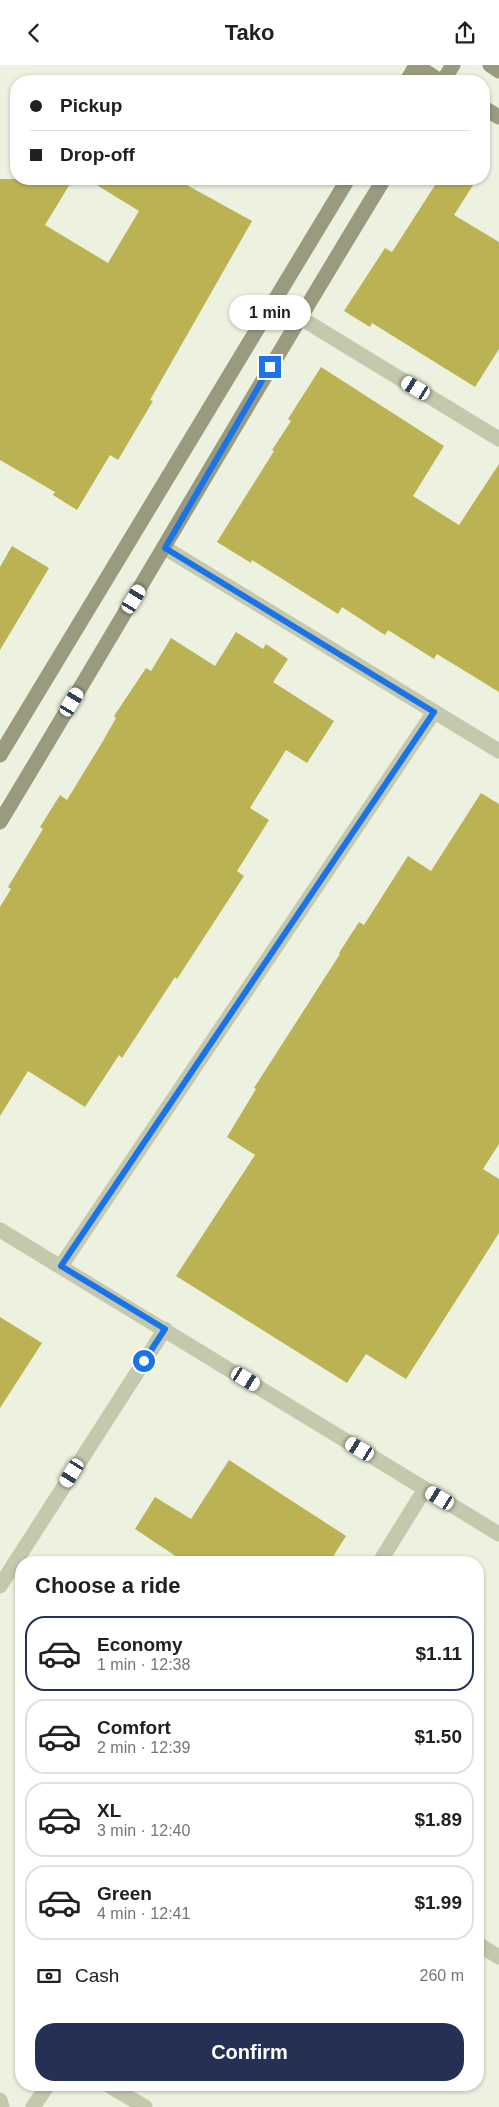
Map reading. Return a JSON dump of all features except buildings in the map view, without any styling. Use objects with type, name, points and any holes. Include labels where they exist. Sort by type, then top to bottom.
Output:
[{"type":"main road","points":[[416,65],[431,75]]},
{"type":"main road","points":[[490,65],[499,71]]},
{"type":"main road","points":[[0,755],[344,185]]},
{"type":"main road","points":[[0,822],[165,548],[299,317],[380,185]]},
{"type":"street","points":[[299,317],[499,439]]},
{"type":"street","points":[[165,548],[499,751]]},
{"type":"street","points":[[61,1266],[434,712]]},
{"type":"street","points":[[0,1230],[499,1534]]},
{"type":"street","points":[[19,1556],[165,1329]]},
{"type":"street","points":[[383,1556],[425,1489]]},
{"type":"street","points":[[0,1586],[15,1563]]},
{"type":"street","points":[[484,1948],[499,1957]]},
{"type":"street","points":[[33,2107],[44,2091]]},
{"type":"street","points":[[118,2091],[144,2107]]},
{"type":"street","points":[[0,2100],[2,2107]]},
{"type":"route","points":[[144,1361],[165,1329],[61,1266],[434,712],[165,548],[270,367]]}]
